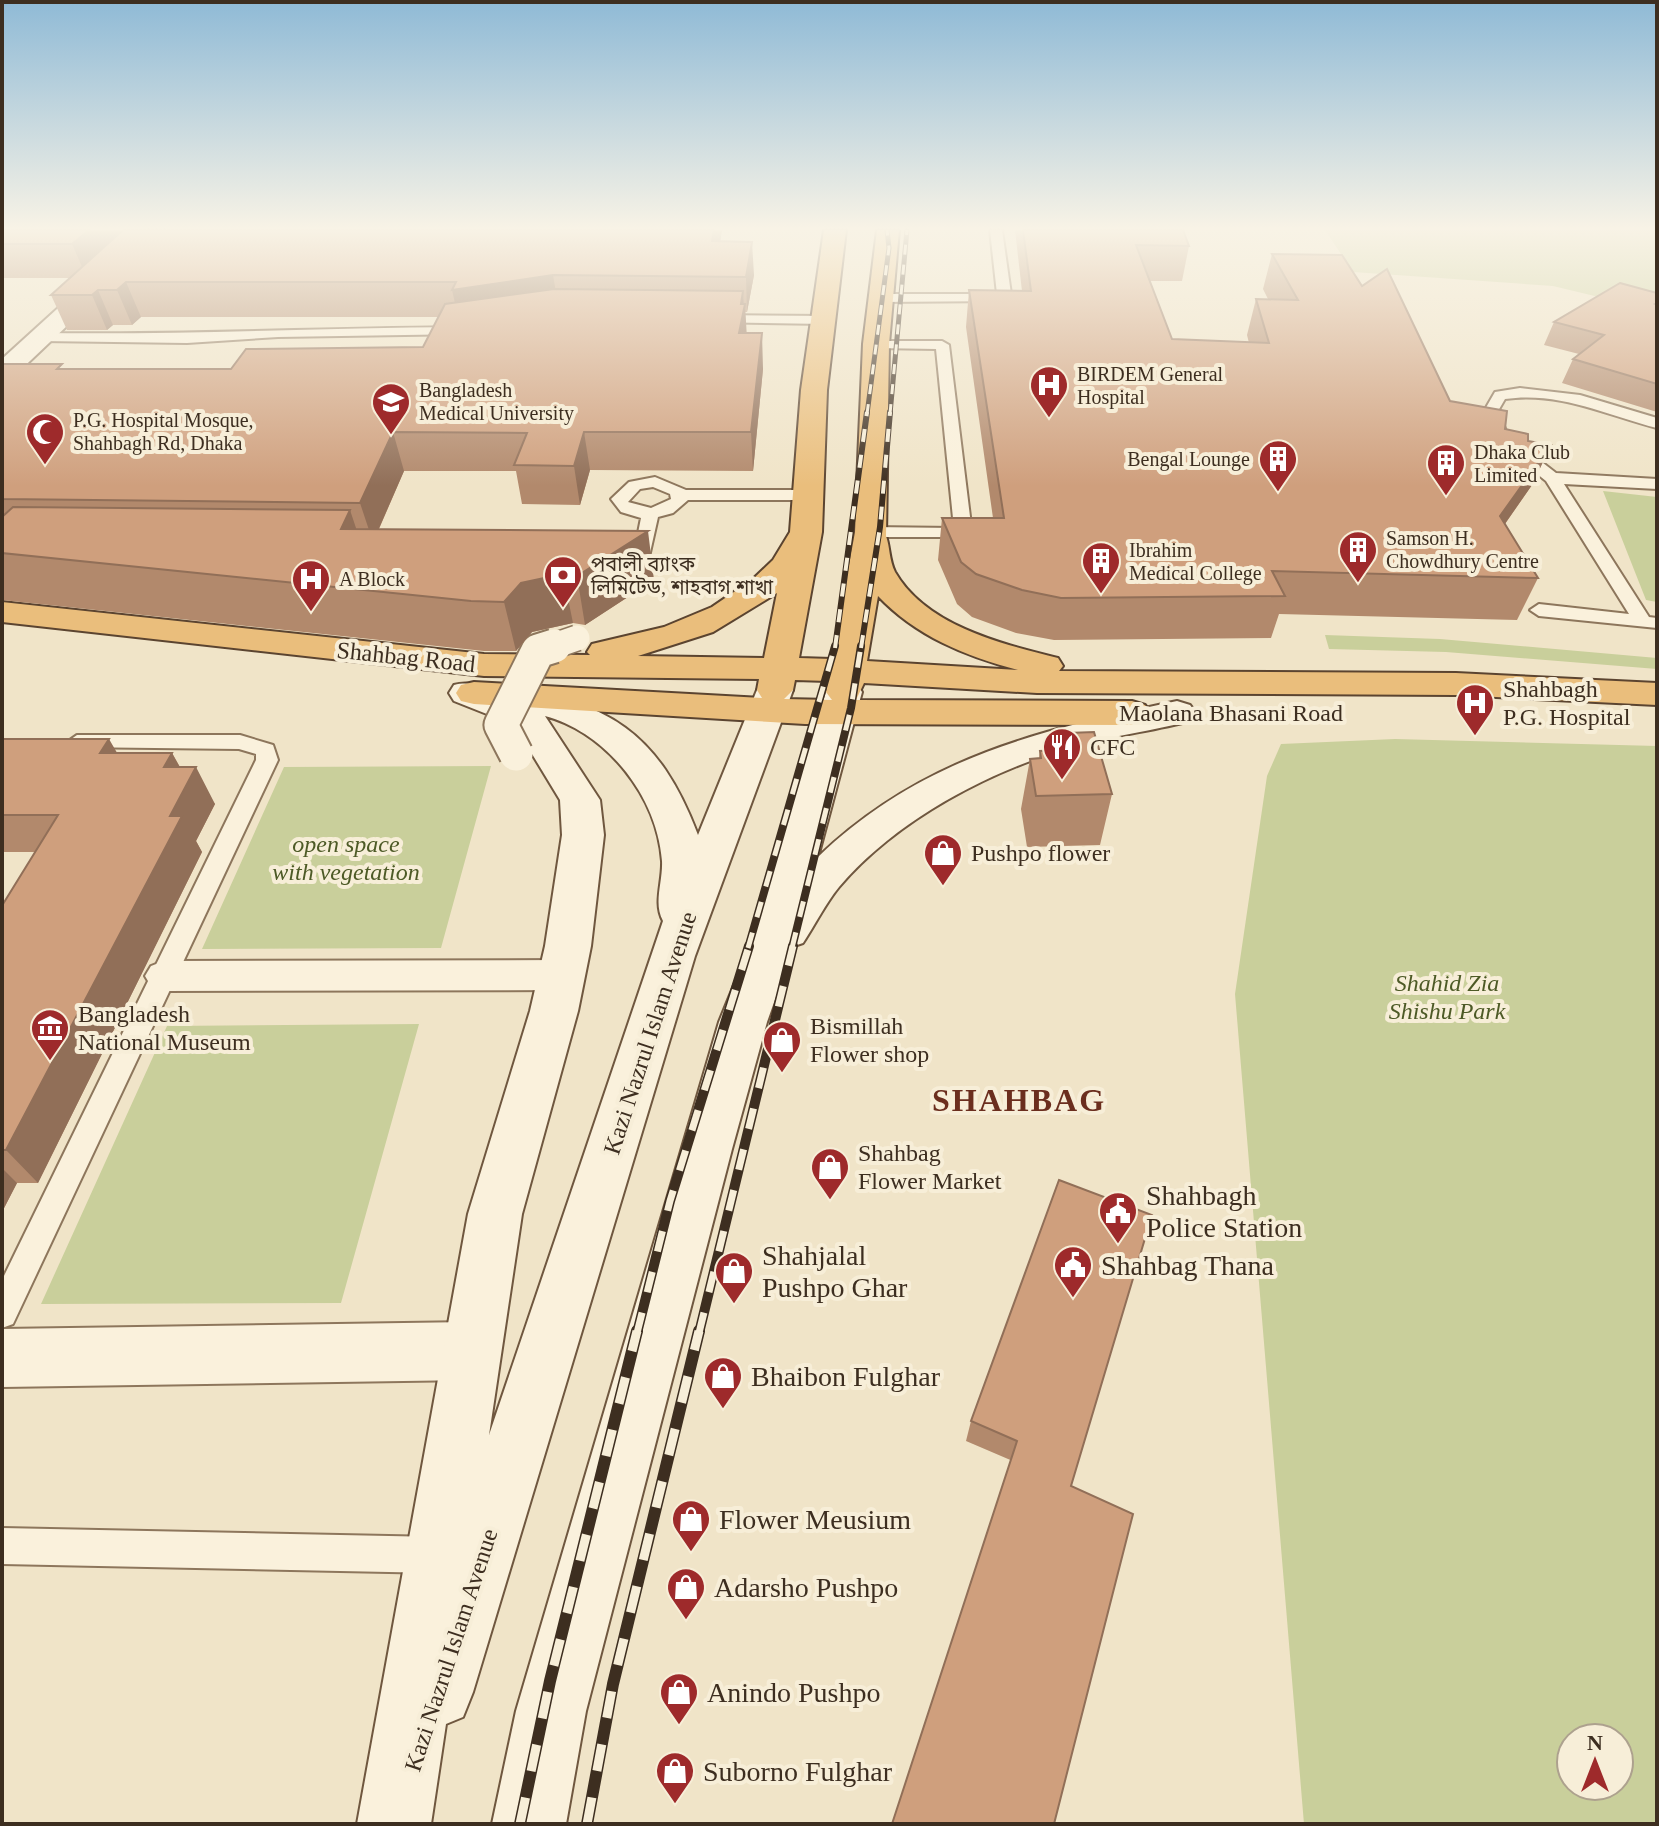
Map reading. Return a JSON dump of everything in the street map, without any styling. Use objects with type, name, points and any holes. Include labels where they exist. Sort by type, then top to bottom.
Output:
[{"type":"highway","name":"Kazi Nazrul Islam Avenue","points":[[809,691],[806,532],[814,390],[826,315]]},
{"type":"highway","name":"Kazi Nazrul Islam Avenue","points":[[809,691],[871,532],[879,315]]},
{"type":"highway","points":[[474,679],[625,649],[682,630],[759,591],[784,569],[806,532]]},
{"type":"highway","points":[[871,532],[876,567],[888,586],[907,607],[942,629],[1009,657],[1174,699]]},
{"type":"highway","name":"Shahbag Road","points":[[2,612],[474,679]]},
{"type":"highway","name":"Shahbag Road","points":[[2,643],[474,679],[809,691]]},
{"type":"highway","name":"Maolana Bhasani Road","points":[[1174,699],[1456,684],[1657,694]]},
{"type":"highway","name":"Maolana Bhasani Road","points":[[809,691],[1174,699],[1657,725]]},
{"type":"main road","points":[[2,373],[65,315]]},
{"type":"main road","points":[[474,679],[602,726],[639,761],[669,809],[684,870],[672,956]]},
{"type":"main road","points":[[395,1824],[470,1351],[495,1214],[562,975],[583,835],[580,800],[538,731],[474,679]]},
{"type":"main road","name":"Kazi Nazrul Islam Avenue","points":[[395,1824],[672,956],[809,691]]},
{"type":"main road","name":"Kazi Nazrul Islam Avenue","points":[[529,1824],[551,1711],[706,1149],[743,1022],[766,963],[809,691]]},
{"type":"main road","points":[[766,963],[825,876],[872,833],[922,797],[987,765],[1174,699]]},
{"type":"main road","points":[[2,1358],[470,1351]]},
{"type":"street","points":[[516,754],[501,725],[538,651],[577,638]]},
{"type":"street","points":[[164,976],[562,975]]},
{"type":"lane","points":[[695,319],[826,320]]},
{"type":"lane","points":[[41,337],[187,339],[278,333],[451,333],[482,328]]},
{"type":"lane","points":[[871,532],[963,533],[942,345],[876,344]]},
{"type":"lane","points":[[1650,622],[1552,478],[1501,438],[1491,411],[1500,395],[1522,390],[1562,395],[1657,423]]},
{"type":"lane","points":[[1552,478],[1657,484]]},
{"type":"lane","points":[[655,482],[673,486],[680,495],[676,505],[650,513],[625,508],[619,499],[621,493],[635,485],[655,482]]},
{"type":"lane","points":[[680,495],[810,495]]},
{"type":"lane","points":[[612,552],[643,553],[650,513]]},
{"type":"lane","points":[[1539,610],[1650,622]]},
{"type":"lane","points":[[2,1313],[267,760],[266,750],[240,742],[50,742]]},
{"type":"lane","points":[[2,1546],[438,1555]]},
{"type":"green space","points":[[1603,491],[1657,497],[1657,602],[1646,600]]},
{"type":"green space","points":[[1325,635],[1440,639],[1657,658],[1657,669],[1446,652],[1329,649]]},
{"type":"green space","name":"Shahid Zia Shishu Park","points":[[1395,739],[1657,746],[1657,1824],[1304,1824],[1235,994],[1267,776],[1281,744]]},
{"type":"green space","name":"open space with vegetation","points":[[491,766],[441,948],[202,949],[284,767]]},
{"type":"green space","points":[[419,1024],[341,1303],[41,1304],[167,1026]]},
{"type":"building","points":[[439,315],[743,315],[739,333],[762,333],[751,432],[584,432],[574,466],[514,465],[527,433],[393,432],[360,503],[2,499],[2,364],[62,364],[57,369],[231,369],[246,349],[423,347]]},
{"type":"building","points":[[973,315],[1163,315],[1172,339],[1269,343],[1261,315],[1409,315],[1450,401],[1507,411],[1505,429],[1528,434],[1528,441],[1551,445],[1500,516],[1538,578],[1272,571],[1285,596],[1061,598],[1022,590],[976,574],[961,562],[942,518],[1004,518]]},
{"type":"building","points":[[1565,315],[1657,315],[1657,384],[1573,359],[1604,335],[1554,322]]},
{"type":"building","points":[[13,507],[350,510],[341,529],[648,531],[577,576],[563,574],[521,583],[504,602],[471,601],[2,553],[2,517]]},
{"type":"building","points":[[1094,732],[1112,794],[1036,796],[1030,759],[1041,758],[1040,751],[1062,750],[1068,733]]},
{"type":"building","name":"Bangladesh National Museum","points":[[2,739],[109,739],[100,753],[172,753],[164,767],[196,767],[170,816],[182,816],[6,1150],[2,1150],[2,904],[58,815],[2,815]]},
{"type":"building","points":[[1059,1180],[1152,1215],[1071,1486],[1133,1514],[1054,1824],[892,1824],[1017,1441],[971,1421]]},
{"type":"railway","points":[[867,414],[880,315]]},
{"type":"railway","points":[[890,414],[899,315]]},
{"type":"railway","points":[[835,648],[867,412]]},
{"type":"railway","points":[[861,648],[880,527],[890,412]]},
{"type":"railway","points":[[748,948],[835,646]]},
{"type":"railway","points":[[792,948],[851,708],[861,646]]},
{"type":"railway","points":[[637,1333],[670,1201],[749,946]]},
{"type":"railway","points":[[699,1333],[793,946]]},
{"type":"railway","points":[[520,1824],[550,1681],[637,1331]]},
{"type":"railway","points":[[587,1824],[613,1684],[699,1331]]},
{"type":"place","name":"BIRDEM General Hospital","points":[[1049,419]]},
{"type":"place","name":"Bangladesh Medical University","points":[[391,436]]},
{"type":"place","name":"P.G. Hospital Mosque, Shahbagh Rd, Dhaka","points":[[45,466]]},
{"type":"place","name":"Bengal Lounge","points":[[1278,493]]},
{"type":"place","name":"Dhaka Club Limited","points":[[1446,497]]},
{"type":"place","name":"Samson H. Chowdhury Centre","points":[[1358,584]]},
{"type":"place","name":"Ibrahim Medical College","points":[[1101,595]]},
{"type":"place","name":"পূবালী ব্যাংক লিমিটেড, শাহবাগ শাখা","points":[[563,609]]},
{"type":"place","name":"A Block","points":[[311,613]]},
{"type":"place","name":"Shahbagh P.G. Hospital","points":[[1475,737]]},
{"type":"place","name":"CFC","points":[[1062,781]]},
{"type":"place","name":"Pushpo flower","points":[[943,887]]},
{"type":"place","name":"Bangladesh National Museum","points":[[50,1062]]},
{"type":"place","name":"Bismillah Flower shop","points":[[782,1074]]},
{"type":"place","name":"Shahbag Flower Market","points":[[830,1201]]},
{"type":"place","name":"Shahbagh Police Station","points":[[1118,1245]]},
{"type":"place","name":"Shahbag Thana","points":[[1073,1299]]},
{"type":"place","name":"Shahjalal Pushpo Ghar","points":[[734,1305]]},
{"type":"place","name":"Bhaibon Fulghar","points":[[723,1410]]},
{"type":"place","name":"Flower Meusium","points":[[691,1553]]},
{"type":"place","name":"Adarsho Pushpo","points":[[686,1621]]},
{"type":"place","name":"Anindo Pushpo","points":[[679,1726]]},
{"type":"place","name":"Suborno Fulghar","points":[[675,1805]]},
{"type":"district","name":"SHAHBAG","points":[[1019,1100]]}]
